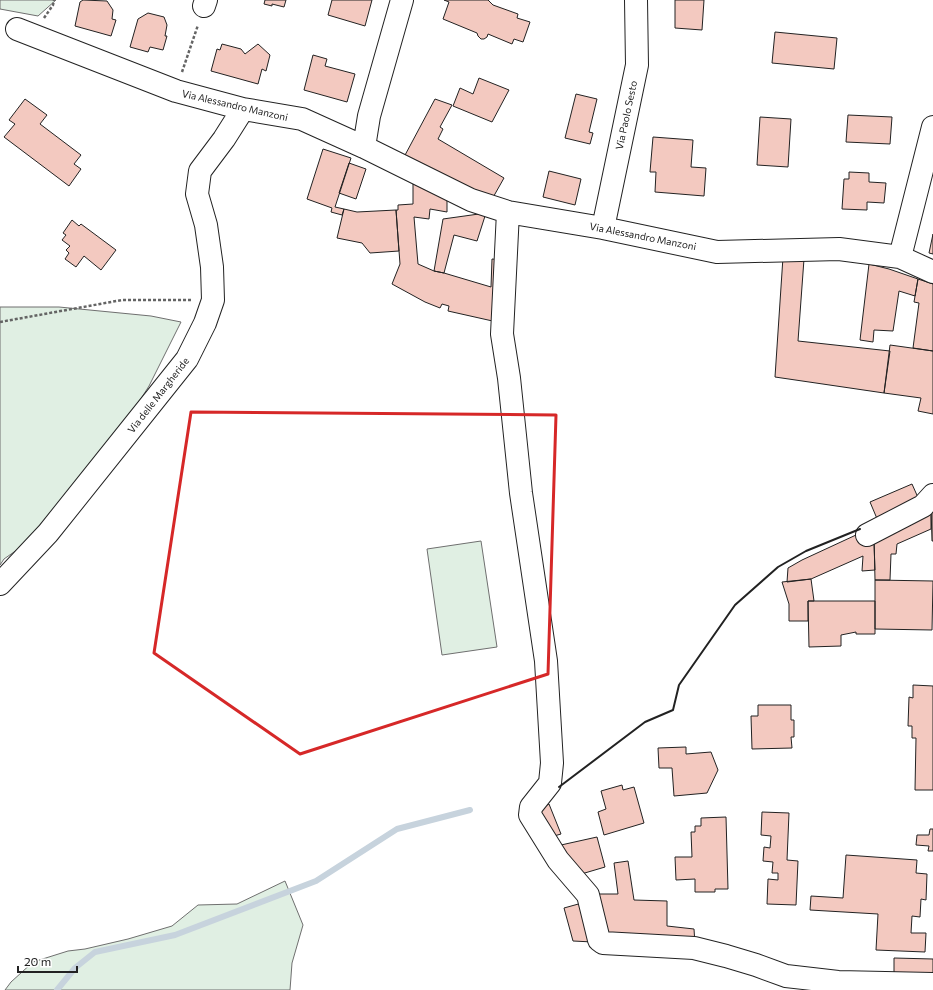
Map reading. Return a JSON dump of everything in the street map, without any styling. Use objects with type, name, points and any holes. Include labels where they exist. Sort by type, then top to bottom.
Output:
[{"type":"street","points":[[364,147],[369,116],[402,0]]},
{"type":"street","name":"Via Paolo Sesto","points":[[603,228],[637,65],[636,0]]},
{"type":"street","name":"Via Alessandro Manzoni","points":[[17,29],[176,91],[243,109],[302,119],[364,147],[472,200],[508,212],[603,228],[717,252],[839,249],[900,258],[933,272]]},
{"type":"street","name":"Via delle Margheride","points":[[0,584],[48,533],[187,359],[205,323],[213,300],[212,267],[206,225],[197,194],[200,171],[224,139],[243,109]]},
{"type":"street","points":[[900,258],[933,127]]},
{"type":"street","points":[[508,212],[502,334],[510,378],[521,493],[546,661],[552,763],[550,783],[531,807],[530,815],[558,860],[588,896],[599,940],[603,943],[694,948],[756,965],[786,976],[838,982],[933,984]]},
{"type":"street","points":[[867,535],[923,506],[933,495]]},
{"type":"path","points":[[181,75],[205,3]]},
{"type":"path","points":[[0,322],[122,300],[213,300]]},
{"type":"highlighted area","points":[[191,412],[556,415],[548,674],[300,754],[154,653]]},
{"type":"green space","points":[[0,0],[56,0],[38,16],[0,9]]},
{"type":"green space","points":[[0,307],[59,307],[151,316],[181,322],[149,386],[123,427],[51,526],[4,559],[0,565]]},
{"type":"green space","points":[[481,541],[497,647],[442,655],[427,549]]},
{"type":"green space","points":[[285,881],[303,925],[292,963],[290,990],[5,990],[11,982],[33,962],[68,951],[85,949],[128,939],[172,926],[198,905],[237,904]]},
{"type":"building","points":[[83,0],[107,1],[113,10],[112,19],[116,20],[111,36],[75,26],[80,2]]},
{"type":"building","points":[[265,0],[286,0],[284,7],[264,4]]},
{"type":"building","points":[[332,0],[372,0],[365,26],[328,15]]},
{"type":"building","points":[[444,0],[488,0],[493,5],[518,14],[517,18],[530,22],[523,42],[514,39],[512,44],[488,34],[487,37],[481,39],[477,33],[443,19],[449,2]]},
{"type":"building","points":[[675,0],[704,0],[702,30],[675,28]]},
{"type":"building","points":[[148,13],[164,17],[167,25],[165,36],[167,36],[163,50],[150,47],[148,52],[130,47],[138,19]]},
{"type":"building","points":[[775,32],[837,38],[834,69],[772,63]]},
{"type":"building","points":[[222,44],[241,49],[245,54],[258,44],[270,55],[266,71],[262,69],[258,84],[211,71],[217,49],[220,50]]},
{"type":"building","points":[[313,55],[327,59],[325,66],[355,74],[347,102],[304,90]]},
{"type":"building","points":[[479,78],[509,90],[492,122],[453,106],[460,88],[473,94]]},
{"type":"building","points":[[576,94],[597,99],[589,132],[593,133],[590,144],[565,138]]},
{"type":"building","points":[[25,99],[47,115],[40,124],[81,155],[74,164],[81,169],[69,186],[4,137],[15,124],[9,120]]},
{"type":"building","points":[[435,99],[452,105],[440,127],[443,129],[438,139],[504,178],[491,201],[404,157]]},
{"type":"building","points":[[848,115],[892,117],[890,144],[846,142]]},
{"type":"building","points":[[760,117],[791,119],[788,167],[757,165]]},
{"type":"building","points":[[653,137],[693,140],[691,167],[706,168],[704,196],[655,192],[656,172],[650,172]]},
{"type":"building","points":[[323,149],[351,158],[335,207],[344,209],[342,215],[331,212],[332,208],[307,199]]},
{"type":"building","points":[[349,163],[366,169],[356,199],[339,193]]},
{"type":"building","points":[[549,171],[581,179],[575,205],[543,197]]},
{"type":"building","points":[[849,172],[869,173],[869,182],[886,183],[884,203],[867,202],[867,210],[842,209],[844,179],[849,179]]},
{"type":"building","points":[[413,184],[447,194],[447,212],[430,209],[429,219],[414,217],[418,264],[434,271],[491,287],[492,259],[503,260],[497,322],[448,311],[449,306],[442,304],[440,308],[425,302],[392,284],[400,264],[396,210],[398,210],[398,205],[413,204]]},
{"type":"building","points":[[344,209],[357,212],[396,210],[399,251],[370,253],[362,243],[337,238]]},
{"type":"building","points":[[486,213],[477,241],[454,235],[444,273],[434,271],[443,219]]},
{"type":"building","points":[[72,220],[79,226],[81,224],[116,250],[101,270],[84,256],[76,267],[65,259],[69,253],[66,250],[70,246],[62,240],[66,235],[63,233]]},
{"type":"building","points":[[933,234],[933,254],[929,253]]},
{"type":"building","points":[[783,257],[804,259],[798,341],[890,351],[884,393],[775,377]]},
{"type":"building","points":[[869,264],[918,279],[915,296],[899,291],[893,331],[874,330],[873,342],[860,340]]},
{"type":"building","points":[[918,279],[933,284],[933,351],[913,348],[919,303],[914,302]]},
{"type":"building","points":[[890,345],[933,351],[933,414],[918,411],[921,398],[884,393]]},
{"type":"building","points":[[912,484],[920,502],[878,521],[870,502]]},
{"type":"building","points":[[931,508],[931,529],[897,544],[896,554],[891,554],[890,580],[875,580],[874,536]]},
{"type":"building","points":[[931,508],[933,508],[933,541],[932,541]]},
{"type":"building","points":[[856,535],[874,543],[875,570],[862,571],[863,556],[811,579],[787,582],[788,568]]},
{"type":"building","points":[[811,579],[814,601],[808,601],[808,621],[789,621],[789,604],[782,582]]},
{"type":"building","points":[[875,580],[933,581],[932,630],[875,629]]},
{"type":"building","points":[[808,601],[875,601],[875,634],[856,634],[856,632],[841,635],[841,646],[809,647]]},
{"type":"building","points":[[913,685],[933,686],[933,790],[915,790],[916,738],[912,738],[912,726],[908,726],[909,697],[913,698]]},
{"type":"building","points":[[758,705],[791,705],[791,720],[794,720],[794,737],[791,737],[792,748],[752,749],[751,716],[758,716]]},
{"type":"building","points":[[686,747],[686,754],[711,752],[718,770],[707,793],[674,796],[672,768],[659,768],[658,748]]},
{"type":"building","points":[[622,785],[623,790],[634,787],[644,823],[604,835],[598,812],[606,809],[601,791]]},
{"type":"building","points":[[549,804],[561,834],[554,836],[536,811]]},
{"type":"building","points":[[762,812],[789,813],[787,860],[798,861],[796,905],[767,904],[768,879],[778,880],[778,873],[772,873],[773,862],[763,861],[764,847],[770,848],[771,836],[761,835]]},
{"type":"building","points":[[726,817],[728,889],[715,889],[715,892],[695,892],[695,879],[676,880],[675,857],[692,857],[691,832],[695,832],[695,826],[701,826],[701,818]]},
{"type":"building","points":[[930,829],[933,829],[933,851],[928,851],[929,846],[916,845],[917,835],[929,835]]},
{"type":"building","points":[[597,837],[605,867],[578,875],[561,845]]},
{"type":"building","points":[[846,855],[917,860],[916,873],[927,874],[926,900],[921,899],[920,917],[912,916],[911,933],[926,933],[925,952],[876,950],[878,914],[810,910],[811,896],[843,898]]},
{"type":"building","points":[[628,861],[634,900],[667,901],[667,926],[694,929],[695,944],[606,938],[594,894],[618,894],[614,863]]},
{"type":"building","points":[[582,903],[593,942],[573,941],[564,908]]},
{"type":"building","points":[[894,958],[933,959],[933,976],[894,976]]},
{"type":"waterway","points":[[57,990],[75,968],[95,952],[175,935],[316,881],[397,829],[470,810]]},
{"type":"wall","points":[[559,787],[645,722],[673,710],[679,685],[735,605],[778,567],[806,551],[860,529]]}]
